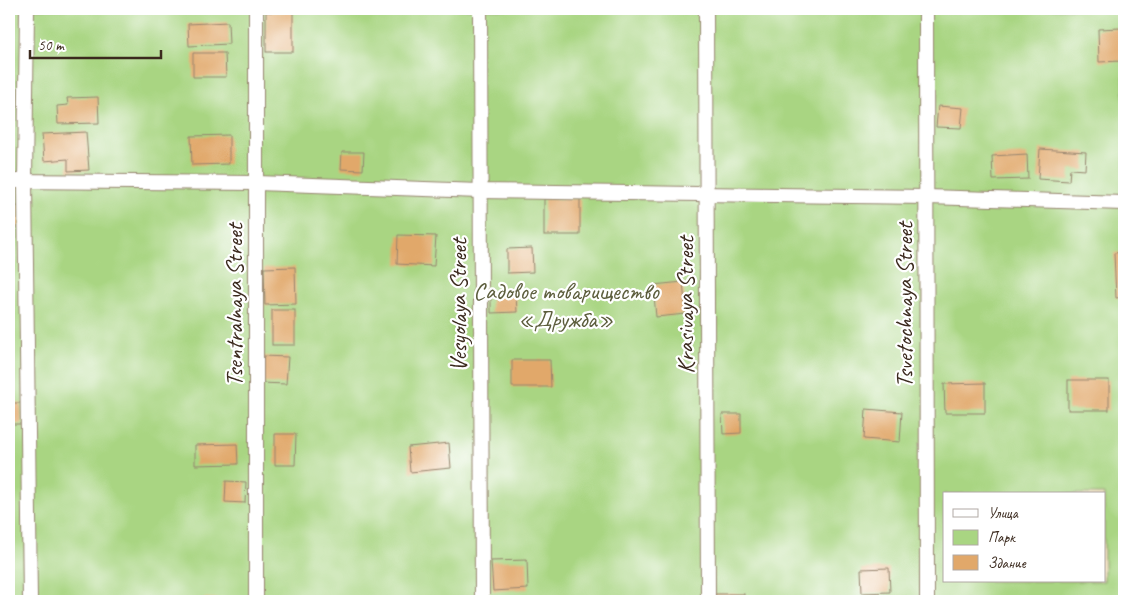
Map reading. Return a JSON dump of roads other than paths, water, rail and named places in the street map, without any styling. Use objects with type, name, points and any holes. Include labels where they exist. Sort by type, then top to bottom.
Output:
[{"type":"street","points":[[27,9],[26,181],[30,601]]},
{"type":"street","name":"Tsentralnaya Street","points":[[256,9],[256,601]]},
{"type":"street","name":"Vesyolaya Street","points":[[480,9],[482,601]]},
{"type":"street","name":"Krasivaya Street","points":[[706,9],[708,601]]},
{"type":"street","name":"Tsvetochnaya Street","points":[[926,9],[927,601]]},
{"type":"street","points":[[9,181],[256,183],[480,191],[926,197],[1124,203]]},
{"type":"park label","name":"Садовое товарищество «Дружба»","points":[[566,305]]}]
